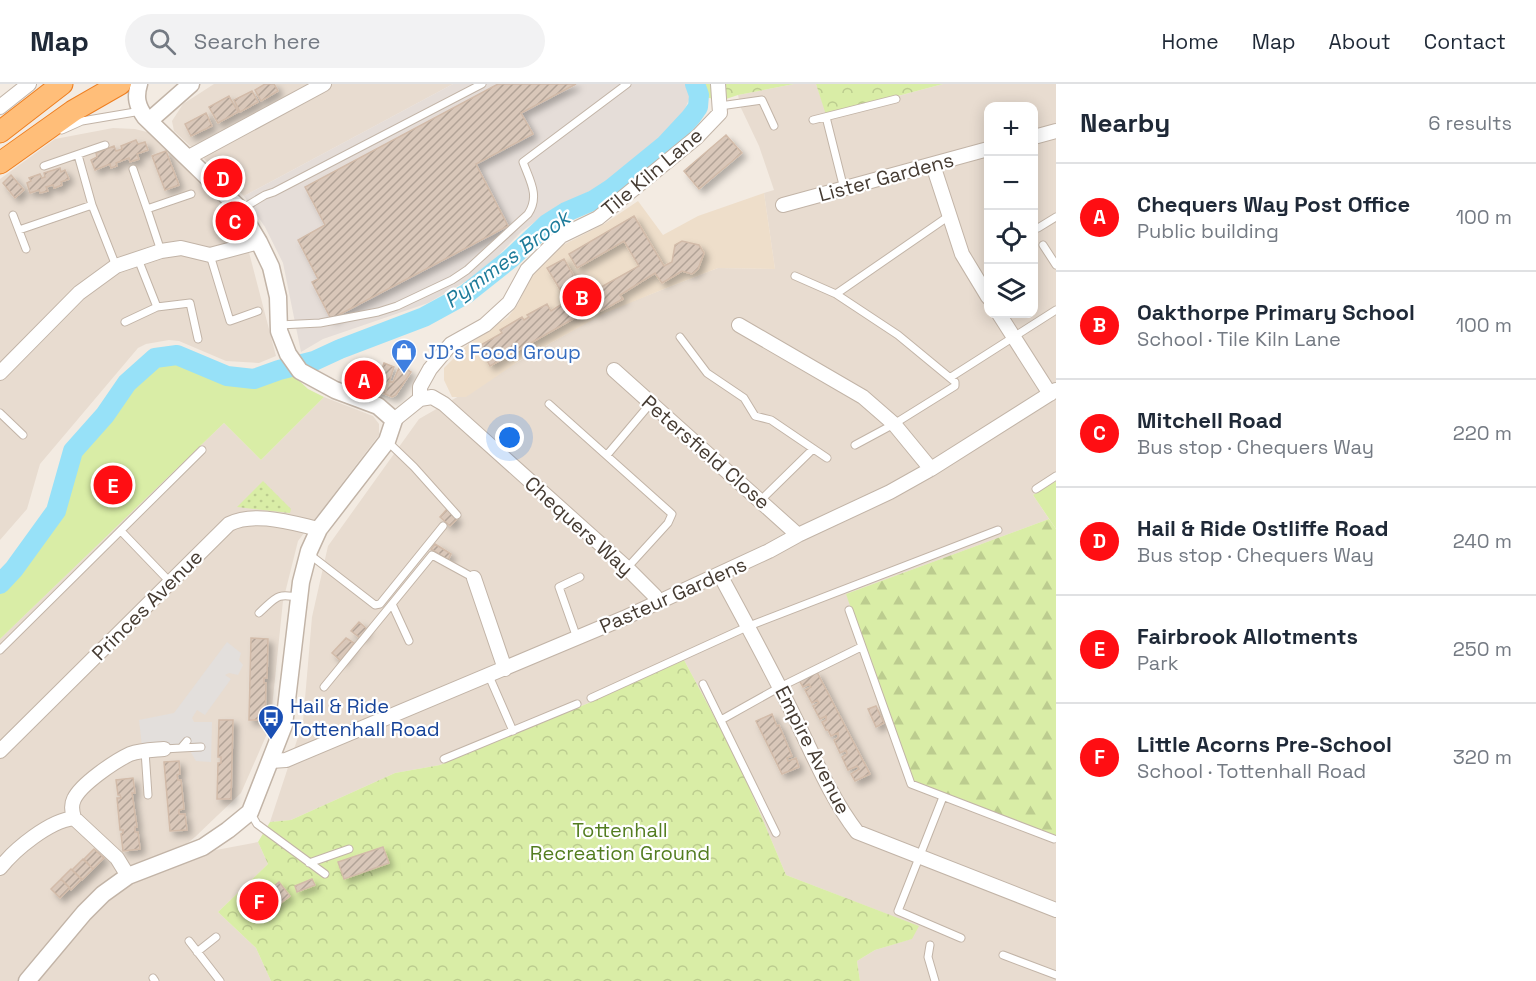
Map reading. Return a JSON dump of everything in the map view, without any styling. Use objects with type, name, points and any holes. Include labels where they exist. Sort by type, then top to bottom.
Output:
[{"type":"highway","points":[[0,132],[62,84]]},
{"type":"highway","points":[[0,153],[92,84]]},
{"type":"highway","points":[[0,163],[64,117],[120,84]]},
{"type":"street","points":[[0,107],[29,84]]},
{"type":"street","points":[[139,84],[136,96],[145,116],[240,210],[259,242],[271,267],[278,297],[279,325],[288,354],[300,371],[335,390],[378,406],[394,420]]},
{"type":"street","points":[[145,116],[191,84]]},
{"type":"street","points":[[187,158],[324,84]]},
{"type":"street","points":[[718,84],[720,106]]},
{"type":"street","name":"Tile Kiln Lane","points":[[420,399],[420,387],[430,369],[451,344],[485,325],[509,303],[527,270],[561,236],[598,218],[696,137],[720,113],[720,106]]},
{"type":"street","points":[[1038,136],[1056,131]]},
{"type":"street","name":"Lister Gardens","points":[[783,205],[984,150]]},
{"type":"street","points":[[933,165],[962,254],[984,290]]},
{"type":"street","points":[[0,373],[79,293],[116,266],[161,251],[182,248],[210,255],[259,242]]},
{"type":"street","points":[[1002,318],[1053,392]]},
{"type":"street","points":[[739,325],[863,397],[894,424],[931,469]]},
{"type":"street","name":"Petersfield Close","points":[[614,370],[798,535]]},
{"type":"street","name":"Pasteur Gardens","points":[[271,761],[286,760],[489,676],[658,603],[769,551],[890,492],[931,469],[1053,392]]},
{"type":"street","name":"Chequers Way","points":[[420,399],[432,396],[444,404],[627,568],[655,596],[658,603]]},
{"type":"street","points":[[27,981],[84,913],[103,894],[129,876],[202,847],[250,812],[284,725],[301,582],[319,529],[387,441],[394,420],[420,399]]},
{"type":"street","name":"Princes Avenue","points":[[0,751],[229,524],[239,519],[253,518],[319,529]]},
{"type":"street","name":"Empire Avenue","points":[[720,574],[749,626],[833,794],[857,832],[1056,910]]},
{"type":"street","points":[[474,578],[505,669]]},
{"type":"street","points":[[0,868],[29,840],[69,815],[74,798],[102,771],[131,754],[155,749]]},
{"type":"street","points":[[69,815],[117,858],[129,876]]},
{"type":"lane","points":[[240,210],[482,84]]},
{"type":"lane","points":[[279,325],[320,323],[378,312],[397,306],[452,280],[467,270],[534,206],[535,199],[523,162],[627,84]]},
{"type":"lane","points":[[813,120],[896,99]]},
{"type":"lane","points":[[720,106],[762,100],[774,126]]},
{"type":"lane","points":[[53,136],[82,121],[145,116]]},
{"type":"lane","points":[[826,117],[844,189]]},
{"type":"lane","points":[[44,166],[105,145]]},
{"type":"lane","points":[[78,155],[92,205],[116,266]]},
{"type":"lane","points":[[133,169],[161,251]]},
{"type":"lane","points":[[147,209],[191,194]]},
{"type":"lane","points":[[18,230],[92,205]]},
{"type":"lane","points":[[13,215],[26,249]]},
{"type":"lane","points":[[836,294],[949,216]]},
{"type":"lane","points":[[1038,228],[1056,217]]},
{"type":"lane","points":[[1043,245],[1056,265]]},
{"type":"lane","points":[[210,255],[230,321],[258,311]]},
{"type":"lane","points":[[138,259],[157,307]]},
{"type":"lane","points":[[795,276],[836,294],[898,335],[955,382],[955,387],[855,445]]},
{"type":"lane","points":[[125,322],[157,307],[190,303],[198,339]]},
{"type":"lane","points":[[951,377],[1056,310]]},
{"type":"lane","points":[[680,337],[707,373],[744,398],[755,416],[771,420],[826,458]]},
{"type":"lane","points":[[549,404],[672,514],[668,523],[627,568]]},
{"type":"lane","points":[[606,455],[650,404]]},
{"type":"lane","points":[[0,413],[23,435]]},
{"type":"lane","points":[[387,441],[457,515]]},
{"type":"lane","points":[[761,500],[813,449]]},
{"type":"lane","points":[[0,650],[202,450]]},
{"type":"lane","points":[[1036,489],[1056,476]]},
{"type":"lane","points":[[309,554],[375,605],[380,604],[443,526]]},
{"type":"lane","points":[[591,698],[749,626],[998,530]]},
{"type":"lane","points":[[121,531],[170,582]]},
{"type":"lane","points":[[324,687],[432,555],[474,578]]},
{"type":"lane","points":[[577,638],[559,587],[579,577]]},
{"type":"lane","points":[[259,613],[277,597],[285,594],[300,598]]},
{"type":"lane","points":[[392,604],[409,642]]},
{"type":"lane","points":[[849,610],[911,784],[1054,839]]},
{"type":"lane","points":[[721,720],[780,687],[861,647]]},
{"type":"lane","points":[[489,676],[513,731]]},
{"type":"lane","points":[[703,684],[776,833]]},
{"type":"lane","points":[[444,759],[577,704]]},
{"type":"lane","points":[[181,748],[187,741]]},
{"type":"lane","points":[[148,795],[155,749],[201,747]]},
{"type":"lane","points":[[943,797],[898,911],[961,938]]},
{"type":"lane","points":[[250,812],[257,824],[325,874]]},
{"type":"lane","points":[[309,863],[349,849]]},
{"type":"lane","points":[[197,952],[216,937]]},
{"type":"lane","points":[[189,941],[220,981]]},
{"type":"lane","points":[[930,945],[928,957],[935,981]]},
{"type":"lane","points":[[1003,955],[1056,975]]},
{"type":"shaded area","points":[[214,84],[453,84],[244,196],[174,131],[172,121],[183,104]]},
{"type":"shaded area","points":[[453,84],[689,84],[692,93],[682,115],[632,168],[609,182],[556,207],[522,231],[482,272],[428,303],[323,339],[301,352],[283,263],[265,227],[244,196]]},
{"type":"shaded area","points":[[794,84],[816,84],[827,115],[943,84],[1056,84],[1056,481],[1033,495],[1049,519],[846,594],[1056,837],[1056,981],[860,981],[857,961],[875,950],[911,939],[918,926],[786,875],[739,763],[684,660],[591,702],[440,765],[395,773],[291,820],[270,822],[303,722],[312,617],[328,546],[419,419],[605,312],[718,268],[775,269],[764,193],[774,190],[759,146],[741,108],[738,95]]},
{"type":"shaded area","points":[[113,128],[135,129],[151,133],[187,158],[245,237],[276,356],[259,363],[226,361],[179,341],[169,340],[146,344],[138,348],[40,464],[27,509],[0,540],[0,179],[55,139]]},
{"type":"shaded area","points":[[764,193],[775,269],[718,268],[659,291],[605,313],[522,359],[466,397],[452,397],[444,380],[444,368],[466,346],[508,317],[518,304],[533,272],[563,245],[604,224],[638,201],[663,235],[698,216]]},
{"type":"shaded area","points":[[324,397],[373,416],[379,424],[379,435],[298,541],[283,601],[270,727],[241,793],[168,859],[258,842],[268,864],[218,912],[256,948],[271,981],[0,981],[0,639],[224,423],[261,460]]},
{"type":"shaded area","points":[[227,642],[241,653],[239,660],[243,665],[238,675],[229,673],[225,675],[231,679],[205,715],[197,710],[192,718],[194,722],[212,722],[211,762],[196,761],[190,751],[142,747],[139,720],[174,713]]},
{"type":"green space","points":[[689,84],[794,84],[738,95],[720,101],[692,93]]},
{"type":"green space","points":[[816,84],[943,84],[826,115]]},
{"type":"green space","points":[[165,359],[226,380],[259,380],[292,374],[308,389],[324,397],[261,460],[224,423],[0,639],[0,590],[15,575],[62,510],[76,456],[142,370]]},
{"type":"green space","points":[[263,481],[291,509],[290,513],[237,507]]},
{"type":"green space","points":[[1056,481],[1056,529],[1033,495]]},
{"type":"green space","points":[[1049,519],[1056,529],[1056,837],[910,781],[846,594]]},
{"type":"green space","name":"Tottenhall Recreation Ground","points":[[684,660],[739,763],[786,875],[919,926],[912,939],[875,950],[857,961],[860,981],[271,981],[256,948],[218,912],[268,864],[258,842],[270,822],[291,820],[395,773],[440,765],[591,702]]},
{"type":"building","points":[[265,84],[274,84],[278,91],[261,101],[255,90]]},
{"type":"building","points":[[498,84],[576,84],[521,113],[533,134],[476,164],[508,226],[331,319],[312,282],[318,279],[298,240],[325,225],[305,187]]},
{"type":"building","points":[[252,91],[258,102],[240,112],[234,100]]},
{"type":"building","points":[[229,96],[238,112],[218,123],[209,107]]},
{"type":"building","points":[[206,113],[212,126],[191,136],[185,124]]},
{"type":"building","points":[[726,135],[742,153],[699,189],[684,171]]},
{"type":"building","points":[[136,140],[138,144],[145,142],[148,150],[137,154],[139,159],[130,162],[129,158],[116,163],[117,166],[111,168],[110,164],[95,170],[91,160],[97,157],[96,153],[114,146],[116,151],[122,149],[121,146]]},
{"type":"building","points":[[166,151],[179,185],[165,190],[152,156]]},
{"type":"building","points":[[60,168],[61,172],[65,170],[69,179],[61,182],[62,185],[54,188],[53,185],[46,187],[48,191],[40,193],[39,190],[30,193],[27,183],[31,181],[29,178],[40,174],[42,178],[45,177],[44,173]]},
{"type":"building","points":[[11,175],[24,190],[15,198],[3,183]]},
{"type":"building","points":[[634,216],[664,266],[672,262],[675,245],[682,241],[699,245],[704,253],[698,269],[692,274],[682,271],[662,283],[655,273],[620,295],[623,299],[595,314],[592,308],[490,366],[479,346],[502,333],[500,330],[522,317],[524,320],[529,317],[527,315],[547,304],[551,311],[567,301],[547,268],[564,259],[585,296],[639,266],[624,241],[577,268],[569,254]]},
{"type":"building","points":[[384,363],[394,367],[385,394],[374,391]]},
{"type":"building","points":[[400,365],[411,372],[396,395],[392,397],[385,394],[389,381],[393,382]]},
{"type":"building","points":[[374,369],[381,372],[374,391],[367,388]]},
{"type":"building","points":[[362,371],[372,375],[367,388],[357,385]]},
{"type":"building","points":[[448,508],[457,519],[450,526],[440,517]]},
{"type":"building","points":[[435,544],[451,554],[448,560],[431,549]]},
{"type":"building","points":[[359,622],[367,629],[360,638],[351,631]]},
{"type":"building","points":[[251,638],[268,639],[267,678],[264,678],[264,683],[266,683],[265,720],[249,720]]},
{"type":"building","points":[[346,638],[354,643],[341,661],[332,653]]},
{"type":"building","points":[[817,672],[870,774],[855,781],[851,774],[859,769],[857,766],[848,770],[842,757],[847,754],[846,750],[840,753],[834,740],[838,738],[838,733],[831,736],[826,730],[822,722],[826,720],[826,716],[820,719],[813,706],[819,703],[817,700],[812,703],[805,690],[811,687],[809,684],[803,687],[799,680]]},
{"type":"building","points":[[876,706],[884,723],[876,727],[868,709]]},
{"type":"building","points":[[772,714],[792,756],[787,758],[788,761],[796,758],[799,767],[782,774],[756,721]]},
{"type":"building","points":[[219,720],[233,720],[231,799],[217,799],[218,763],[221,763],[221,757],[218,757]]},
{"type":"building","points":[[179,761],[180,774],[177,775],[178,780],[181,780],[184,809],[179,810],[179,814],[185,814],[187,830],[170,831],[164,762]]},
{"type":"building","points":[[133,778],[135,793],[132,793],[137,827],[135,827],[135,832],[138,832],[140,849],[123,851],[121,834],[123,830],[120,830],[117,798],[121,798],[118,795],[116,780]]},
{"type":"building","points":[[383,847],[389,863],[344,879],[338,862]]},
{"type":"building","points":[[94,849],[104,858],[93,869],[84,859]]},
{"type":"building","points":[[83,859],[93,869],[82,880],[72,870]]},
{"type":"building","points":[[71,869],[82,879],[71,890],[61,879]]},
{"type":"building","points":[[61,879],[70,888],[60,898],[51,889]]},
{"type":"building","points":[[312,879],[315,885],[297,892],[295,886]]},
{"type":"building","points":[[279,882],[290,896],[262,917],[252,903],[247,906],[243,901],[259,889],[263,895]]},
{"type":"waterway","name":"Pymmes Brook","points":[[0,584],[14,569],[56,511],[73,451],[105,415],[127,383],[155,358],[177,355],[227,376],[254,379],[314,361],[424,317],[466,294],[510,259],[547,224],[611,189],[665,145],[698,107],[699,95],[695,84]]},
{"type":"place","name":"Hail & Ride Ostliffe Road","points":[[223,178]]},
{"type":"place","name":"Mitchell Road","points":[[235,221]]},
{"type":"place","name":"Oakthorpe Primary School","points":[[582,297]]},
{"type":"place","name":"JD's Food Group","points":[[404,375]]},
{"type":"place","name":"Chequers Way Post Office","points":[[364,380]]},
{"type":"place","name":"Fairbrook Allotments","points":[[113,485]]},
{"type":"place","name":"Hail & Ride Tottenhall Road","points":[[271,741]]},
{"type":"place","name":"Little Acorns Pre-School","points":[[259,901]]}]
